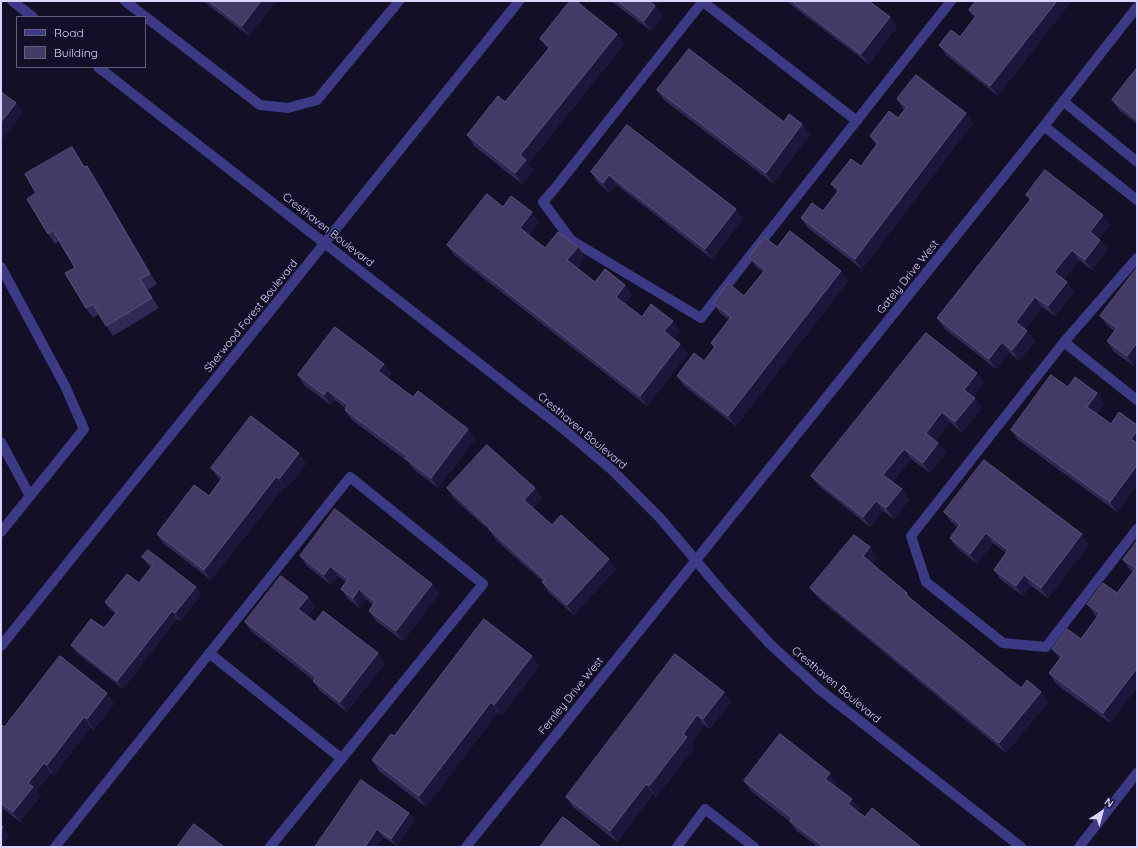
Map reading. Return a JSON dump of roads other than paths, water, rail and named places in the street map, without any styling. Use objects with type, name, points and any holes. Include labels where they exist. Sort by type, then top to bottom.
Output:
[{"type":"street","points":[[12,1],[32,16]]},
{"type":"street","points":[[125,1],[144,16]]},
{"type":"street","points":[[146,17],[260,105],[288,108],[316,100],[399,1]]},
{"type":"street","name":"Sherwood Forest Boulevard","points":[[1,646],[519,1]]},
{"type":"street","points":[[857,121],[702,1],[543,202],[571,240],[701,318],[857,121],[952,1]]},
{"type":"street","name":"Gately Drive West","points":[[696,560],[1044,126],[1137,7]]},
{"type":"street","name":"Cresthaven Boulevard","points":[[99,68],[561,427],[612,470],[660,518],[725,595],[770,644],[819,689],[1020,847]]},
{"type":"street","points":[[1063,101],[1137,162]]},
{"type":"street","points":[[1044,126],[1137,200]]},
{"type":"street","points":[[1137,258],[1064,342],[912,536],[926,582],[1003,643],[1046,648],[1137,529]]},
{"type":"street","points":[[1,268],[65,386],[84,429],[1,532]]},
{"type":"street","points":[[1064,342],[1137,400]]},
{"type":"street","points":[[1,442],[30,496]]},
{"type":"street","points":[[55,847],[350,477],[483,584],[270,847]]},
{"type":"street","name":"Fernley Drive West","points":[[466,847],[696,560]]},
{"type":"street","points":[[209,654],[342,759]]},
{"type":"street","points":[[1079,847],[1137,773]]},
{"type":"street","points":[[677,847],[705,809],[754,847]]}]
